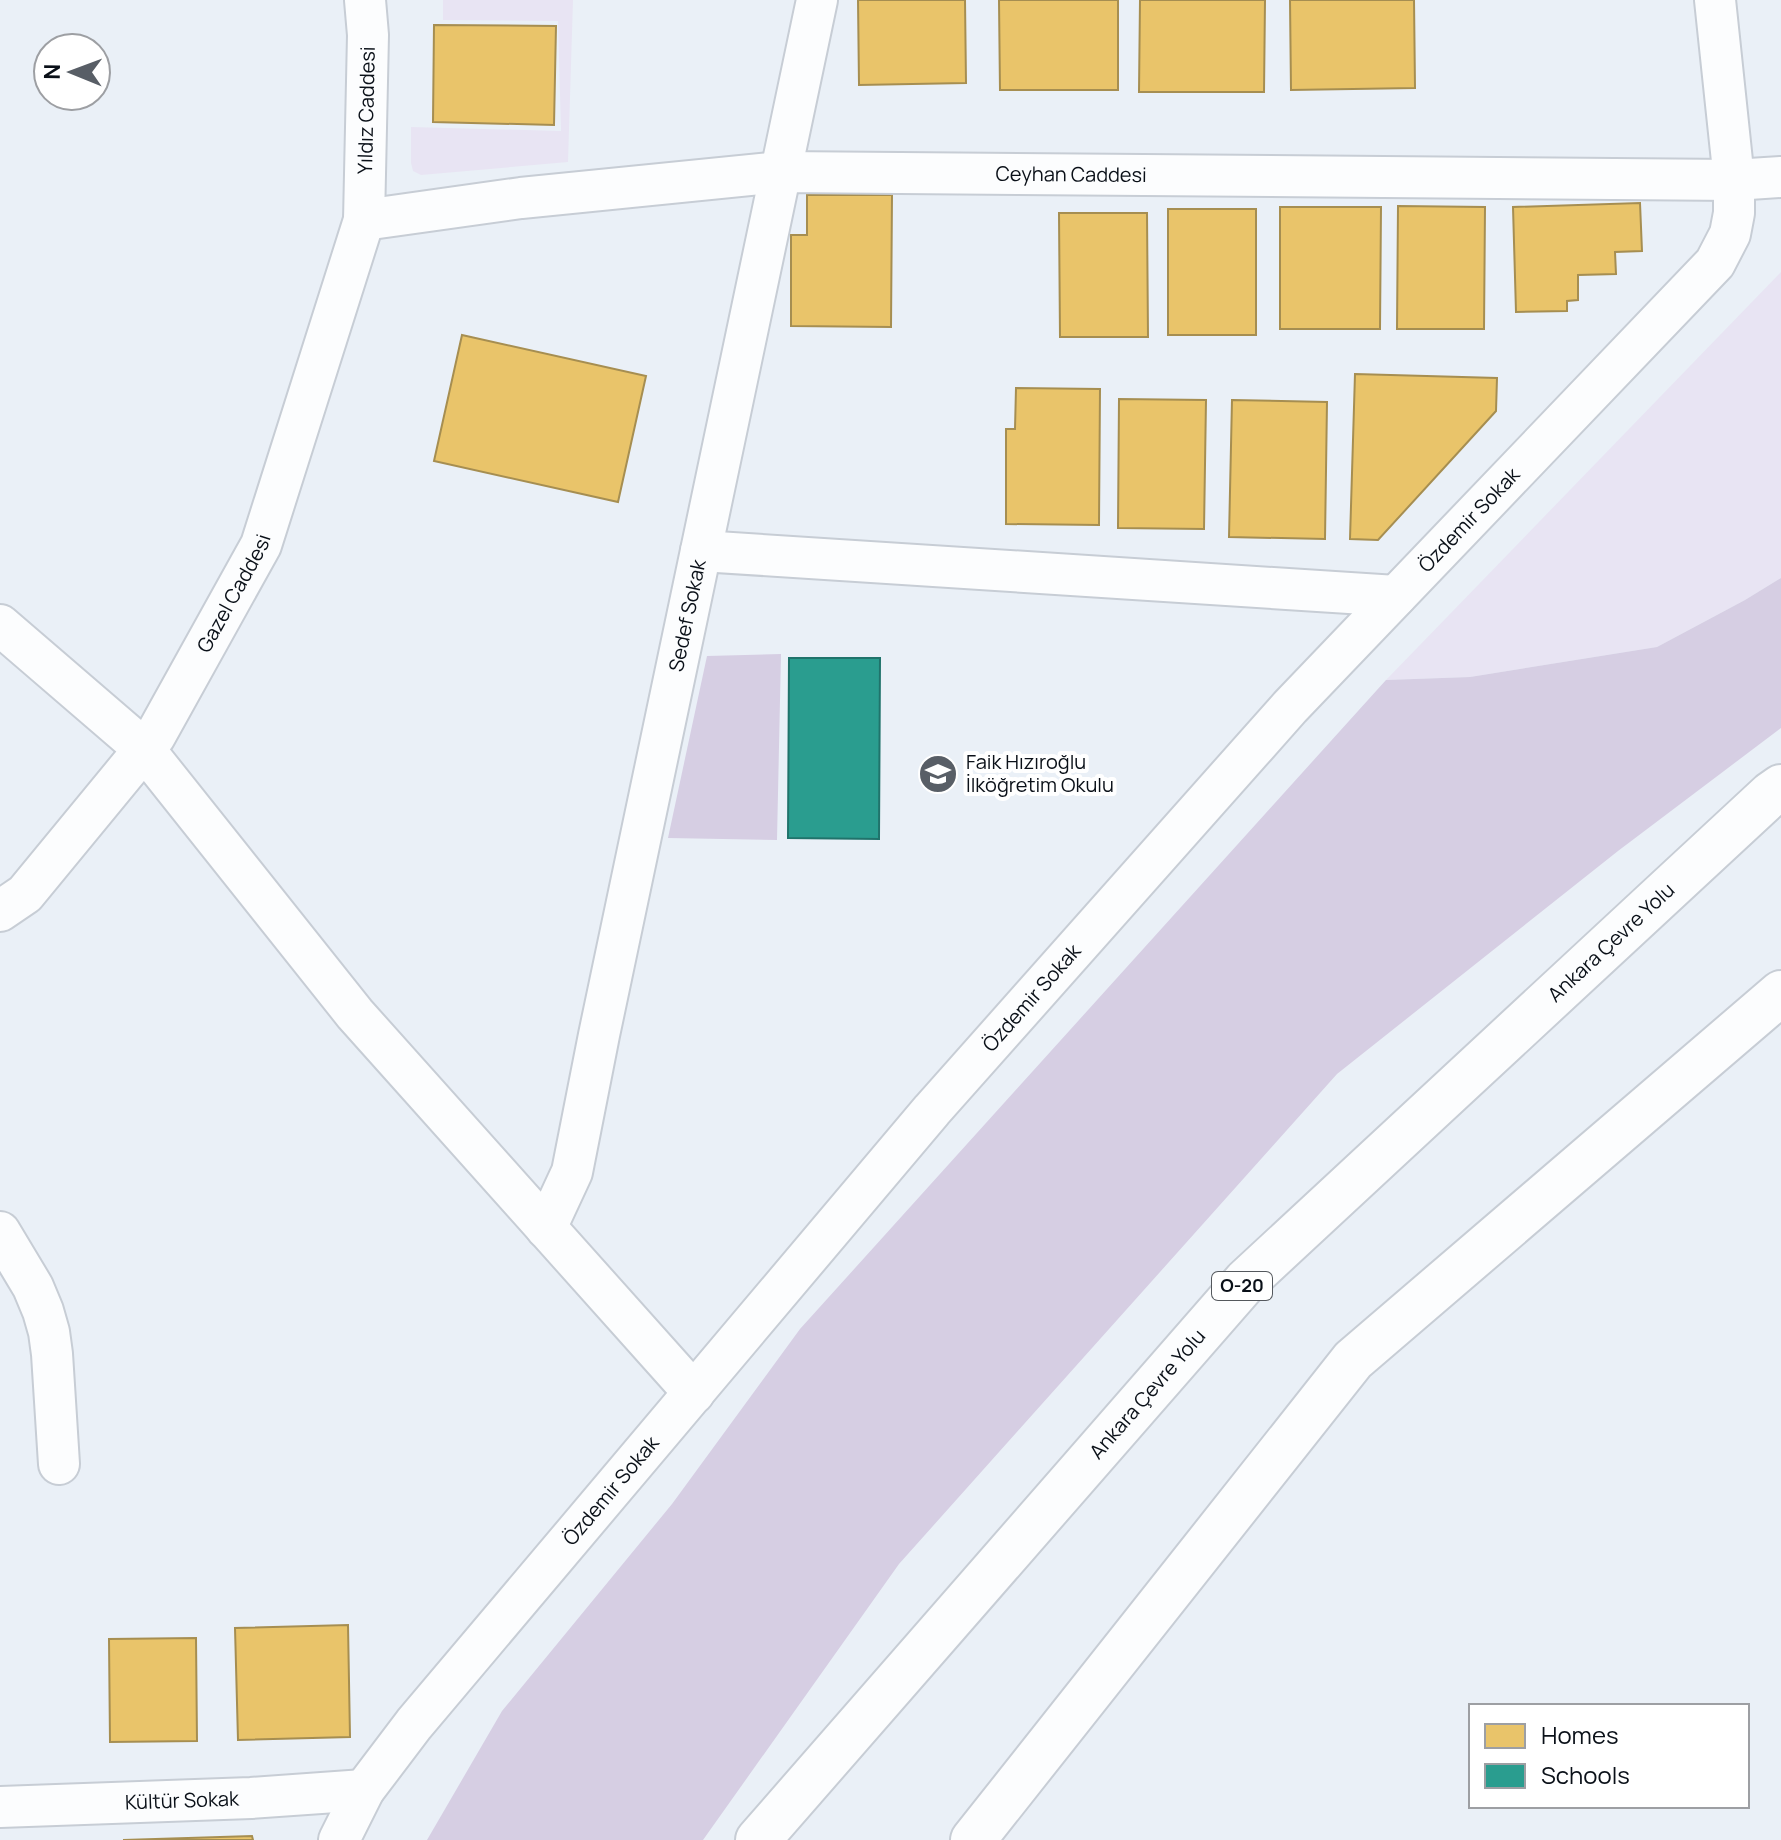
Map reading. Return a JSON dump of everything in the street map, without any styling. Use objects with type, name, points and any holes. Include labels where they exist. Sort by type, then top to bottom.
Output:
[{"type":"highway","name":"Ankara Çevre Yolu","points":[[758,1840],[1246,1281],[1781,787]]},
{"type":"highway","points":[[973,1840],[1353,1360],[1781,993]]},
{"type":"street","name":"Yıldız Caddesi","points":[[364,220],[368,35],[365,0]]},
{"type":"street","name":"Sedef Sokak","points":[[546,1228],[572,1172],[817,0]]},
{"type":"street","name":"Özdemir Sokak","points":[[339,1840],[364,1790],[414,1724],[932,1110],[1290,707],[1715,263],[1730,234],[1734,213],[1734,180],[1715,0]]},
{"type":"street","name":"Ceyhan Caddesi","points":[[364,220],[521,198],[781,172],[1734,180],[1781,177]]},
{"type":"street","name":"Gazel Caddesi","points":[[0,911],[25,894],[155,736],[261,545],[364,220]]},
{"type":"street","points":[[701,551],[1396,596]]},
{"type":"street","points":[[0,625],[144,749],[355,1014],[694,1393]]},
{"type":"street","points":[[0,1232],[33,1287],[49,1332],[59,1464]]},
{"type":"street","name":"Kültür Sokak","points":[[0,1807],[251,1798],[364,1790]]},
{"type":"shaded area","points":[[443,0],[573,0],[568,162],[421,175],[413,171],[411,127],[561,131],[558,21],[443,20]]},
{"type":"shaded area","points":[[1781,272],[1781,578],[1657,647],[1470,677],[1386,680]]},
{"type":"shaded area","points":[[1781,578],[1781,728],[1618,851],[1337,1074],[899,1564],[703,1840],[427,1840],[502,1711],[672,1504],[800,1329],[1386,680],[1470,677],[1657,647]]},
{"type":"shaded area","points":[[781,654],[777,840],[668,838],[707,656]]},
{"type":"building: Homes","points":[[858,0],[965,0],[966,83],[859,85]]},
{"type":"building: Homes","points":[[999,0],[1118,0],[1118,90],[1000,90]]},
{"type":"building: Homes","points":[[1140,0],[1265,0],[1264,92],[1139,92]]},
{"type":"building: Homes","points":[[1290,0],[1414,0],[1415,88],[1291,90]]},
{"type":"building: Homes","points":[[434,25],[556,26],[554,125],[433,122]]},
{"type":"building: Homes","points":[[807,195],[892,195],[891,327],[791,326],[791,235],[807,235]]},
{"type":"building: Homes","points":[[1640,203],[1642,251],[1615,252],[1616,274],[1578,275],[1578,300],[1567,301],[1567,311],[1516,312],[1513,207]]},
{"type":"building: Homes","points":[[1398,206],[1485,207],[1484,329],[1397,329]]},
{"type":"building: Homes","points":[[1280,207],[1381,207],[1380,329],[1280,329]]},
{"type":"building: Homes","points":[[1168,209],[1256,209],[1256,335],[1168,335]]},
{"type":"building: Homes","points":[[1059,213],[1147,213],[1148,337],[1060,337]]},
{"type":"building: Homes","points":[[462,335],[646,376],[618,502],[434,461]]},
{"type":"building: Homes","points":[[1355,374],[1497,378],[1496,411],[1378,540],[1350,539]]},
{"type":"building: Homes","points":[[1016,388],[1100,389],[1099,525],[1006,524],[1006,429],[1015,429]]},
{"type":"building: Homes","points":[[1119,399],[1206,400],[1204,529],[1118,528]]},
{"type":"building: Homes","points":[[1232,400],[1327,402],[1325,539],[1229,537]]},
{"type":"building: Homes","points":[[348,1625],[350,1737],[238,1740],[235,1628]]},
{"type":"building: Homes","points":[[196,1638],[197,1741],[110,1742],[109,1639]]},
{"type":"building: Homes","points":[[252,1836],[253,1840],[123,1840]]},
{"type":"building: Schools","points":[[789,658],[880,658],[879,839],[788,838]]},
{"type":"place","name":"Faik Hızıroğlu İlköğretim Okulu","points":[[938,774]]}]
